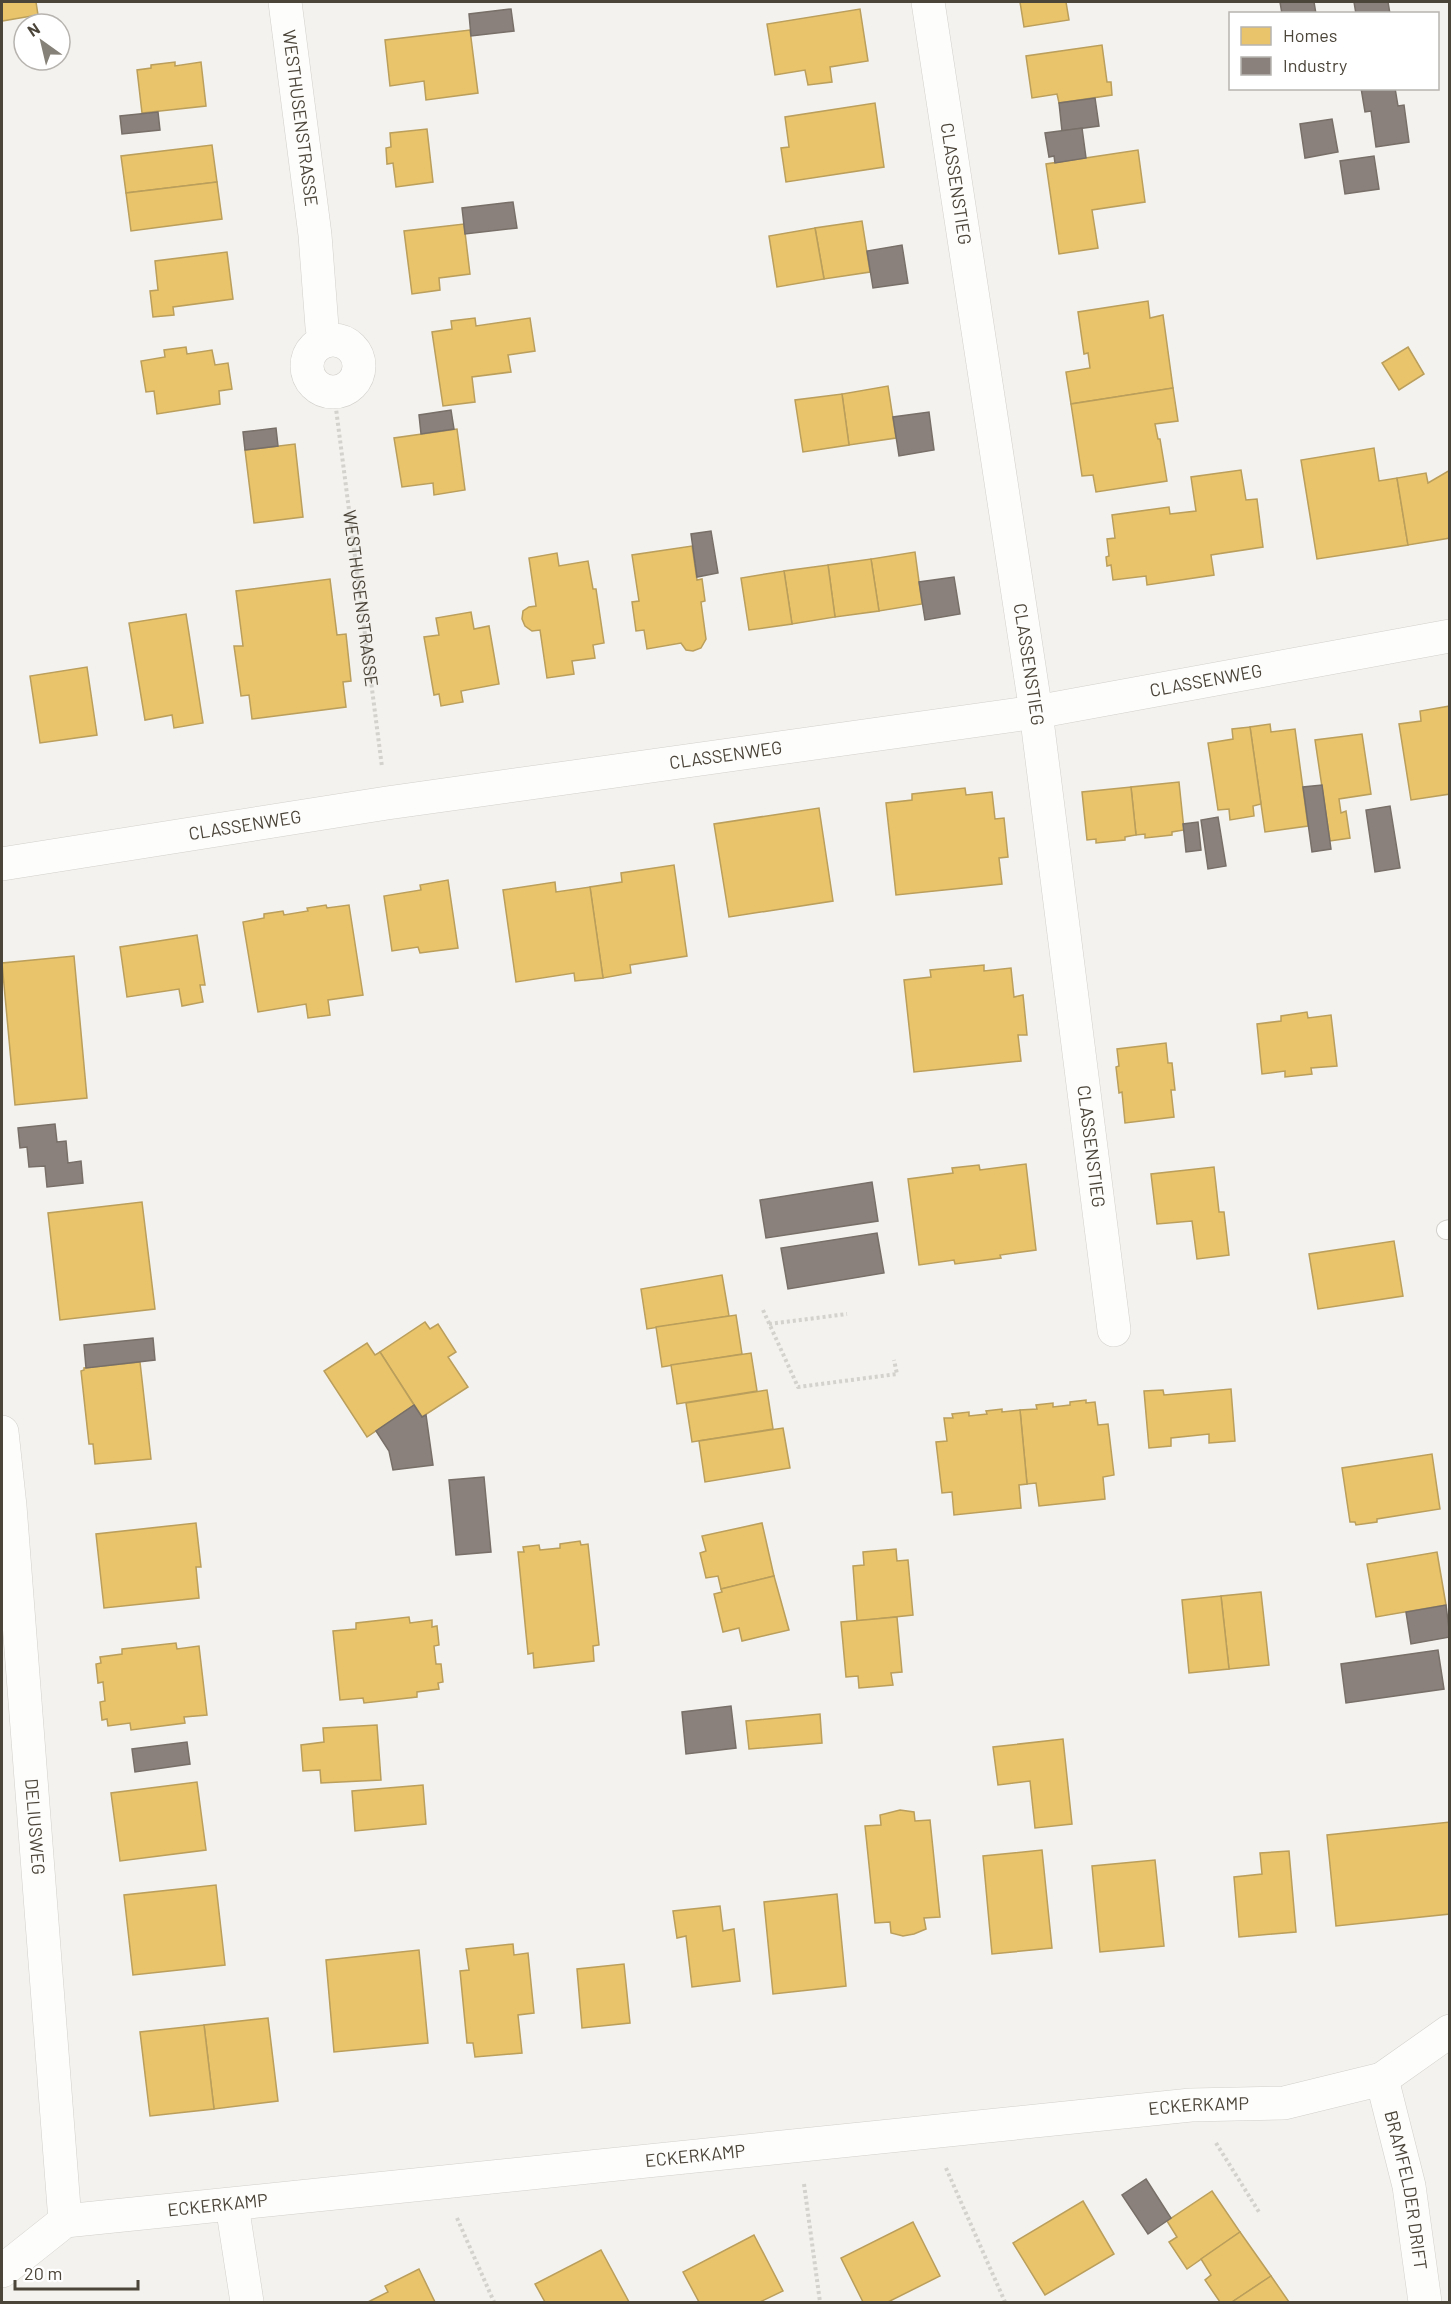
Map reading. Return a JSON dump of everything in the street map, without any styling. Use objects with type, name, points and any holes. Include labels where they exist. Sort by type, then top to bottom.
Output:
[{"type":"street","name":"WESTHUSENSTRASSE","points":[[285,2],[315,235],[325,341],[318,344],[312,351],[306,366],[308,375],[318,388],[334,393]]},
{"type":"street","name":"CLASSENSTIEG","points":[[928,2],[1036,712],[1114,1330]]},
{"type":"street","name":"CLASSENWEG","points":[[2,864],[387,803],[1036,712],[1449,636]]},
{"type":"street","name":"DELIUSWEG","points":[[2,1432],[10,1506],[65,2221]]},
{"type":"street","name":"ECKERKAMP","points":[[65,2221],[1191,2105],[1284,2103],[1382,2079],[1449,2031]]},
{"type":"street","name":"BRAMFELDER DRIFT","points":[[1382,2079],[1409,2186],[1425,2302]]},
{"type":"street","points":[[232,2205],[247,2302]]},
{"type":"street","points":[[2,2271],[65,2221]]},
{"type":"path","name":"WESTHUSENSTRASSE","points":[[334,393],[387,803]]},
{"type":"path","points":[[763,1310],[798,1387],[897,1374],[894,1360]]},
{"type":"path","points":[[769,1324],[846,1314]]},
{"type":"path","points":[[1191,2105],[1259,2212]]},
{"type":"path","points":[[930,2131],[1005,2302]]},
{"type":"path","points":[[798,2145],[820,2302]]},
{"type":"path","points":[[450,2182],[454,2212],[494,2302]]},
{"type":"building: Homes","points":[[2,2],[36,2],[38,12],[12,12],[12,19],[2,21]]},
{"type":"building: Homes","points":[[1020,2],[1066,2],[1069,20],[1024,27]]},
{"type":"building: Homes","points":[[860,9],[868,61],[830,67],[832,82],[808,85],[805,70],[775,75],[767,24]]},
{"type":"building: Homes","points":[[470,30],[478,93],[426,100],[424,81],[390,86],[385,40]]},
{"type":"building: Homes","points":[[1102,45],[1107,82],[1111,82],[1112,95],[1059,103],[1057,94],[1032,98],[1026,56]]},
{"type":"building: Homes","points":[[175,62],[175,66],[201,62],[206,106],[142,113],[137,70],[151,68],[151,65]]},
{"type":"building: Homes","points":[[875,103],[884,167],[786,182],[781,148],[789,147],[785,117]]},
{"type":"building: Homes","points":[[427,129],[433,182],[396,187],[393,163],[387,164],[386,148],[391,147],[390,133]]},
{"type":"building: Homes","points":[[212,145],[217,182],[126,193],[121,156]]},
{"type":"building: Homes","points":[[1138,150],[1145,202],[1092,210],[1098,248],[1059,254],[1046,164]]},
{"type":"building: Homes","points":[[217,182],[222,219],[131,231],[126,193]]},
{"type":"building: Homes","points":[[862,221],[870,272],[824,279],[815,228]]},
{"type":"building: Homes","points":[[464,224],[470,274],[439,278],[440,290],[412,294],[404,231]]},
{"type":"building: Homes","points":[[815,228],[824,279],[777,287],[769,236]]},
{"type":"building: Homes","points":[[227,252],[233,299],[173,307],[174,315],[153,317],[150,291],[158,290],[155,261]]},
{"type":"building: Homes","points":[[1148,301],[1150,318],[1163,315],[1173,388],[1071,404],[1066,372],[1090,368],[1088,353],[1084,354],[1078,312]]},
{"type":"building: Homes","points":[[475,318],[476,326],[530,318],[535,351],[508,355],[511,372],[472,377],[475,402],[443,406],[432,332],[452,329],[451,321]]},
{"type":"building: Homes","points":[[186,347],[187,354],[212,350],[215,365],[228,363],[232,389],[219,391],[220,404],[157,414],[154,391],[146,392],[141,361],[165,357],[164,350]]},
{"type":"building: Homes","points":[[1408,347],[1424,374],[1399,390],[1382,363]]},
{"type":"building: Homes","points":[[888,386],[896,438],[849,445],[842,394]]},
{"type":"building: Homes","points":[[1173,388],[1178,421],[1155,424],[1158,439],[1160,439],[1167,481],[1096,492],[1093,475],[1082,476],[1071,404]]},
{"type":"building: Homes","points":[[842,394],[849,445],[803,452],[795,400]]},
{"type":"building: Homes","points":[[457,429],[465,490],[434,495],[433,483],[402,487],[394,438]]},
{"type":"building: Homes","points":[[295,444],[303,517],[254,523],[245,450]]},
{"type":"building: Homes","points":[[1374,448],[1379,481],[1397,478],[1408,545],[1317,559],[1301,460]]},
{"type":"building: Homes","points":[[1241,470],[1246,500],[1257,499],[1263,547],[1211,555],[1214,575],[1147,585],[1146,576],[1113,580],[1111,565],[1107,566],[1106,557],[1109,556],[1107,539],[1115,538],[1112,515],[1169,507],[1170,514],[1196,511],[1191,477]]},
{"type":"building: Homes","points":[[1450,470],[1450,538],[1408,545],[1397,478],[1426,473],[1428,483]]},
{"type":"building: Homes","points":[[692,546],[697,580],[702,579],[705,601],[701,602],[706,639],[701,648],[693,651],[686,650],[681,643],[647,649],[644,630],[636,631],[632,602],[639,601],[632,555]]},
{"type":"building: Homes","points":[[915,552],[922,604],[879,611],[871,559]]},
{"type":"building: Homes","points":[[557,553],[559,566],[588,561],[593,589],[596,589],[604,643],[593,645],[595,658],[572,661],[574,674],[547,678],[540,630],[532,631],[525,626],[522,619],[523,611],[536,606],[529,558]]},
{"type":"building: Homes","points":[[871,559],[879,611],[835,617],[828,565]]},
{"type":"building: Homes","points":[[828,565],[835,617],[792,624],[784,571]]},
{"type":"building: Homes","points":[[784,571],[792,624],[749,630],[741,578]]},
{"type":"building: Homes","points":[[330,579],[337,635],[346,634],[351,681],[343,682],[346,707],[252,719],[249,695],[241,696],[234,646],[243,646],[236,591]]},
{"type":"building: Homes","points":[[471,612],[474,629],[489,626],[499,684],[461,691],[463,702],[441,706],[439,694],[434,695],[424,637],[439,635],[436,618]]},
{"type":"building: Homes","points":[[186,614],[203,723],[174,728],[172,715],[145,720],[129,623]]},
{"type":"building: Homes","points":[[87,667],[97,735],[40,743],[30,676]]},
{"type":"building: Homes","points":[[1450,706],[1450,794],[1411,800],[1399,724],[1421,721],[1420,711]]},
{"type":"building: Homes","points":[[1270,724],[1271,732],[1295,729],[1308,826],[1265,832],[1250,727]]},
{"type":"building: Homes","points":[[1250,727],[1261,804],[1253,806],[1254,816],[1230,820],[1229,809],[1218,810],[1208,743],[1233,739],[1232,729]]},
{"type":"building: Homes","points":[[1362,734],[1371,794],[1339,799],[1341,813],[1346,811],[1350,838],[1330,841],[1315,740]]},
{"type":"building: Homes","points":[[1179,782],[1184,830],[1172,832],[1172,835],[1145,838],[1145,834],[1136,835],[1131,787]]},
{"type":"building: Homes","points":[[1131,787],[1136,835],[1125,837],[1125,840],[1096,843],[1096,839],[1087,840],[1082,792]]},
{"type":"building: Homes","points":[[965,788],[966,795],[992,792],[995,819],[1004,818],[1008,857],[999,858],[1002,884],[896,895],[886,803],[912,800],[912,794]]},
{"type":"building: Homes","points":[[819,808],[833,901],[729,917],[714,824]]},
{"type":"building: Homes","points":[[674,865],[687,956],[630,965],[631,973],[603,978],[590,887],[622,882],[621,873]]},
{"type":"building: Homes","points":[[448,880],[458,948],[420,953],[418,947],[392,951],[384,896],[421,890],[420,885]]},
{"type":"building: Homes","points":[[555,882],[556,892],[590,887],[603,978],[575,981],[574,973],[516,982],[503,890]]},
{"type":"building: Homes","points":[[326,905],[327,908],[349,905],[363,995],[328,1000],[330,1015],[308,1018],[306,1004],[258,1012],[243,922],[264,918],[264,914],[283,911],[284,915]]},
{"type":"building: Homes","points":[[197,935],[205,985],[200,985],[203,1002],[182,1006],[179,989],[127,997],[120,947]]},
{"type":"building: Homes","points":[[74,956],[87,1098],[15,1105],[2,963]]},
{"type":"building: Homes","points":[[984,965],[984,971],[1011,968],[1014,997],[1023,995],[1027,1035],[1018,1035],[1021,1061],[914,1072],[904,980],[931,977],[930,970]]},
{"type":"building: Homes","points":[[1307,1012],[1308,1018],[1331,1015],[1337,1066],[1311,1068],[1312,1074],[1285,1077],[1285,1071],[1262,1074],[1257,1024],[1281,1021],[1281,1016]]},
{"type":"building: Homes","points":[[1166,1043],[1168,1063],[1172,1063],[1175,1090],[1171,1090],[1174,1117],[1125,1123],[1122,1092],[1119,1093],[1116,1067],[1119,1066],[1117,1049]]},
{"type":"building: Homes","points":[[1026,1164],[1036,1250],[1000,1255],[1001,1258],[955,1264],[954,1260],[919,1265],[908,1179],[953,1173],[952,1168],[979,1165],[980,1170]]},
{"type":"building: Homes","points":[[1214,1167],[1219,1212],[1224,1212],[1229,1255],[1197,1259],[1192,1221],[1157,1224],[1151,1174]]},
{"type":"building: Homes","points":[[142,1202],[155,1309],[60,1320],[48,1213]]},
{"type":"building: Homes","points":[[1394,1241],[1403,1296],[1318,1309],[1309,1254]]},
{"type":"building: Homes","points":[[722,1275],[729,1316],[647,1329],[641,1289]]},
{"type":"building: Homes","points":[[736,1315],[742,1354],[662,1367],[656,1327]]},
{"type":"building: Homes","points":[[425,1322],[430,1329],[438,1324],[456,1352],[448,1357],[468,1387],[422,1417],[380,1352]]},
{"type":"building: Homes","points":[[367,1343],[375,1355],[380,1352],[414,1405],[367,1437],[324,1371]]},
{"type":"building: Homes","points":[[751,1353],[757,1391],[677,1404],[671,1365]]},
{"type":"building: Homes","points":[[140,1362],[151,1459],[95,1464],[93,1444],[89,1444],[81,1371],[84,1368]]},
{"type":"building: Homes","points":[[1231,1389],[1235,1441],[1209,1443],[1209,1434],[1171,1438],[1171,1446],[1149,1448],[1144,1391],[1163,1390],[1164,1395]]},
{"type":"building: Homes","points":[[767,1390],[773,1429],[692,1442],[686,1403]]},
{"type":"building: Homes","points":[[1086,1400],[1086,1403],[1095,1402],[1098,1425],[1108,1424],[1114,1475],[1103,1477],[1105,1499],[1039,1506],[1036,1483],[1027,1484],[1020,1410],[1037,1409],[1036,1405],[1053,1403],[1053,1407],[1070,1405],[1070,1402]]},
{"type":"building: Homes","points":[[1002,1409],[1002,1412],[1020,1410],[1027,1484],[1019,1485],[1021,1508],[954,1515],[952,1492],[942,1493],[936,1442],[947,1441],[944,1418],[953,1418],[952,1414],[969,1412],[969,1416]]},
{"type":"building: Homes","points":[[783,1428],[790,1468],[705,1482],[699,1441]]},
{"type":"building: Homes","points":[[1432,1454],[1440,1509],[1377,1519],[1377,1522],[1356,1525],[1355,1522],[1350,1522],[1342,1468]]},
{"type":"building: Homes","points":[[196,1523],[201,1567],[196,1567],[199,1598],[104,1608],[96,1534]]},
{"type":"building: Homes","points":[[762,1523],[774,1576],[721,1589],[718,1576],[706,1578],[700,1553],[706,1551],[702,1536]]},
{"type":"building: Homes","points":[[580,1541],[581,1545],[588,1544],[599,1645],[593,1646],[594,1661],[534,1668],[533,1653],[528,1654],[518,1552],[524,1552],[523,1547],[539,1545],[540,1550],[560,1548],[560,1544]]},
{"type":"building: Homes","points":[[896,1549],[897,1561],[908,1560],[913,1615],[857,1621],[853,1566],[864,1565],[863,1552]]},
{"type":"building: Homes","points":[[1437,1552],[1446,1605],[1376,1617],[1367,1564]]},
{"type":"building: Homes","points":[[774,1576],[789,1630],[742,1641],[739,1628],[723,1632],[714,1594],[722,1592],[721,1589]]},
{"type":"building: Homes","points":[[1261,1592],[1269,1665],[1229,1669],[1221,1596]]},
{"type":"building: Homes","points":[[1221,1596],[1229,1669],[1189,1673],[1182,1600]]},
{"type":"building: Homes","points":[[409,1617],[410,1623],[432,1620],[432,1627],[437,1626],[439,1645],[434,1646],[436,1664],[441,1664],[443,1682],[438,1683],[439,1689],[417,1692],[417,1697],[364,1703],[363,1698],[340,1700],[333,1631],[356,1629],[356,1623]]},
{"type":"building: Homes","points":[[897,1617],[902,1672],[891,1673],[893,1685],[859,1688],[858,1676],[846,1677],[841,1622]]},
{"type":"building: Homes","points":[[176,1643],[177,1649],[199,1646],[207,1715],[184,1717],[185,1723],[131,1730],[130,1723],[108,1726],[107,1719],[102,1720],[100,1702],[105,1701],[103,1682],[98,1683],[96,1664],[101,1663],[100,1657],[122,1654],[122,1649]]},
{"type":"building: Homes","points":[[820,1714],[822,1743],[749,1749],[746,1721]]},
{"type":"building: Homes","points":[[377,1725],[381,1780],[321,1783],[320,1770],[303,1771],[301,1745],[324,1742],[323,1728]]},
{"type":"building: Homes","points":[[1063,1739],[1072,1824],[1035,1828],[1030,1781],[998,1785],[993,1747]]},
{"type":"building: Homes","points":[[197,1782],[206,1850],[120,1861],[111,1793]]},
{"type":"building: Homes","points":[[423,1785],[426,1824],[355,1831],[352,1791]]},
{"type":"building: Homes","points":[[900,1810],[914,1812],[915,1821],[930,1820],[940,1917],[924,1918],[926,1929],[903,1936],[891,1933],[890,1922],[875,1923],[865,1826],[881,1825],[880,1815]]},
{"type":"building: Homes","points":[[1450,1822],[1450,1914],[1336,1926],[1327,1835]]},
{"type":"building: Homes","points":[[1042,1850],[1052,1948],[992,1954],[983,1856]]},
{"type":"building: Homes","points":[[1289,1851],[1296,1932],[1239,1937],[1234,1877],[1262,1874],[1260,1853]]},
{"type":"building: Homes","points":[[1155,1860],[1164,1946],[1100,1952],[1092,1866]]},
{"type":"building: Homes","points":[[216,1885],[225,1965],[133,1975],[124,1895]]},
{"type":"building: Homes","points":[[837,1894],[846,1986],[773,1994],[764,1902]]},
{"type":"building: Homes","points":[[720,1906],[723,1931],[734,1929],[740,1981],[692,1987],[686,1936],[677,1938],[673,1911]]},
{"type":"building: Homes","points":[[513,1944],[514,1955],[528,1953],[534,2013],[518,2015],[522,2053],[475,2057],[473,2043],[467,2043],[460,1971],[469,1970],[466,1949]]},
{"type":"building: Homes","points":[[419,1950],[428,2043],[334,2052],[326,1960]]},
{"type":"building: Homes","points":[[624,1964],[630,2023],[582,2028],[577,1969]]},
{"type":"building: Homes","points":[[268,2018],[278,2101],[214,2109],[204,2025]]},
{"type":"building: Homes","points":[[204,2025],[214,2109],[150,2116],[140,2032]]},
{"type":"building: Homes","points":[[1212,2191],[1240,2232],[1187,2269],[1169,2242],[1177,2237],[1167,2221]]},
{"type":"building: Homes","points":[[1083,2201],[1114,2254],[1045,2295],[1013,2243]]},
{"type":"building: Homes","points":[[913,2222],[940,2276],[888,2302],[863,2302],[841,2258]]},
{"type":"building: Homes","points":[[1240,2232],[1271,2276],[1232,2302],[1220,2302],[1205,2280],[1211,2275],[1201,2259]]},
{"type":"building: Homes","points":[[754,2235],[783,2291],[760,2302],[699,2302],[683,2272]]},
{"type":"building: Homes","points":[[601,2250],[629,2302],[545,2302],[535,2284]]},
{"type":"building: Homes","points":[[419,2269],[435,2302],[368,2302],[388,2292],[385,2286]]},
{"type":"building: Homes","points":[[1271,2276],[1289,2302],[1232,2302]]},
{"type":"building: Industry","points":[[1280,2],[1314,2],[1316,12],[1282,12]]},
{"type":"building: Industry","points":[[1354,2],[1388,2],[1390,12],[1356,12]]},
{"type":"building: Industry","points":[[511,9],[514,31],[471,36],[469,14]]},
{"type":"building: Industry","points":[[1361,90],[1395,90],[1398,106],[1404,105],[1409,142],[1376,147],[1371,111],[1365,112]]},
{"type":"building: Industry","points":[[1095,98],[1099,126],[1062,131],[1059,103]]},
{"type":"building: Industry","points":[[158,112],[160,130],[122,134],[120,116]]},
{"type":"building: Industry","points":[[1332,119],[1338,152],[1305,158],[1300,124]]},
{"type":"building: Industry","points":[[1082,128],[1086,158],[1055,163],[1054,156],[1049,157],[1045,133]]},
{"type":"building: Industry","points":[[1374,156],[1379,189],[1345,194],[1340,161]]},
{"type":"building: Industry","points":[[513,202],[517,228],[465,234],[462,208]]},
{"type":"building: Industry","points":[[902,245],[908,283],[873,288],[867,251]]},
{"type":"building: Industry","points":[[451,410],[454,429],[421,434],[419,415]]},
{"type":"building: Industry","points":[[929,412],[934,450],[899,456],[893,417]]},
{"type":"building: Industry","points":[[276,428],[278,446],[245,450],[243,432]]},
{"type":"building: Industry","points":[[711,531],[718,573],[697,577],[691,534]]},
{"type":"building: Industry","points":[[954,577],[960,614],[925,620],[919,582]]},
{"type":"building: Industry","points":[[1322,785],[1331,849],[1312,852],[1303,787]]},
{"type":"building: Industry","points":[[1390,806],[1400,868],[1375,872],[1366,810]]},
{"type":"building: Industry","points":[[1218,817],[1226,866],[1208,869],[1201,820]]},
{"type":"building: Industry","points":[[1198,822],[1201,850],[1186,852],[1183,824]]},
{"type":"building: Industry","points":[[55,1124],[57,1142],[66,1141],[68,1163],[81,1161],[83,1183],[47,1187],[45,1166],[29,1167],[27,1147],[20,1148],[18,1128]]},
{"type":"building: Industry","points":[[872,1182],[878,1221],[766,1238],[760,1200]]},
{"type":"building: Industry","points":[[877,1233],[884,1273],[788,1289],[781,1248]]},
{"type":"building: Industry","points":[[153,1338],[155,1360],[86,1368],[84,1345]]},
{"type":"building: Industry","points":[[414,1405],[422,1417],[426,1415],[433,1465],[393,1470],[389,1451],[376,1431]]},
{"type":"building: Industry","points":[[484,1477],[491,1552],[456,1555],[449,1480]]},
{"type":"building: Industry","points":[[1446,1605],[1450,1637],[1411,1644],[1406,1612]]},
{"type":"building: Industry","points":[[1438,1650],[1444,1689],[1346,1703],[1341,1664]]},
{"type":"building: Industry","points":[[731,1706],[736,1748],[686,1754],[682,1712]]},
{"type":"building: Industry","points":[[187,1742],[190,1764],[135,1772],[132,1749]]},
{"type":"building: Industry","points":[[1146,2179],[1171,2218],[1148,2234],[1122,2195]]}]
